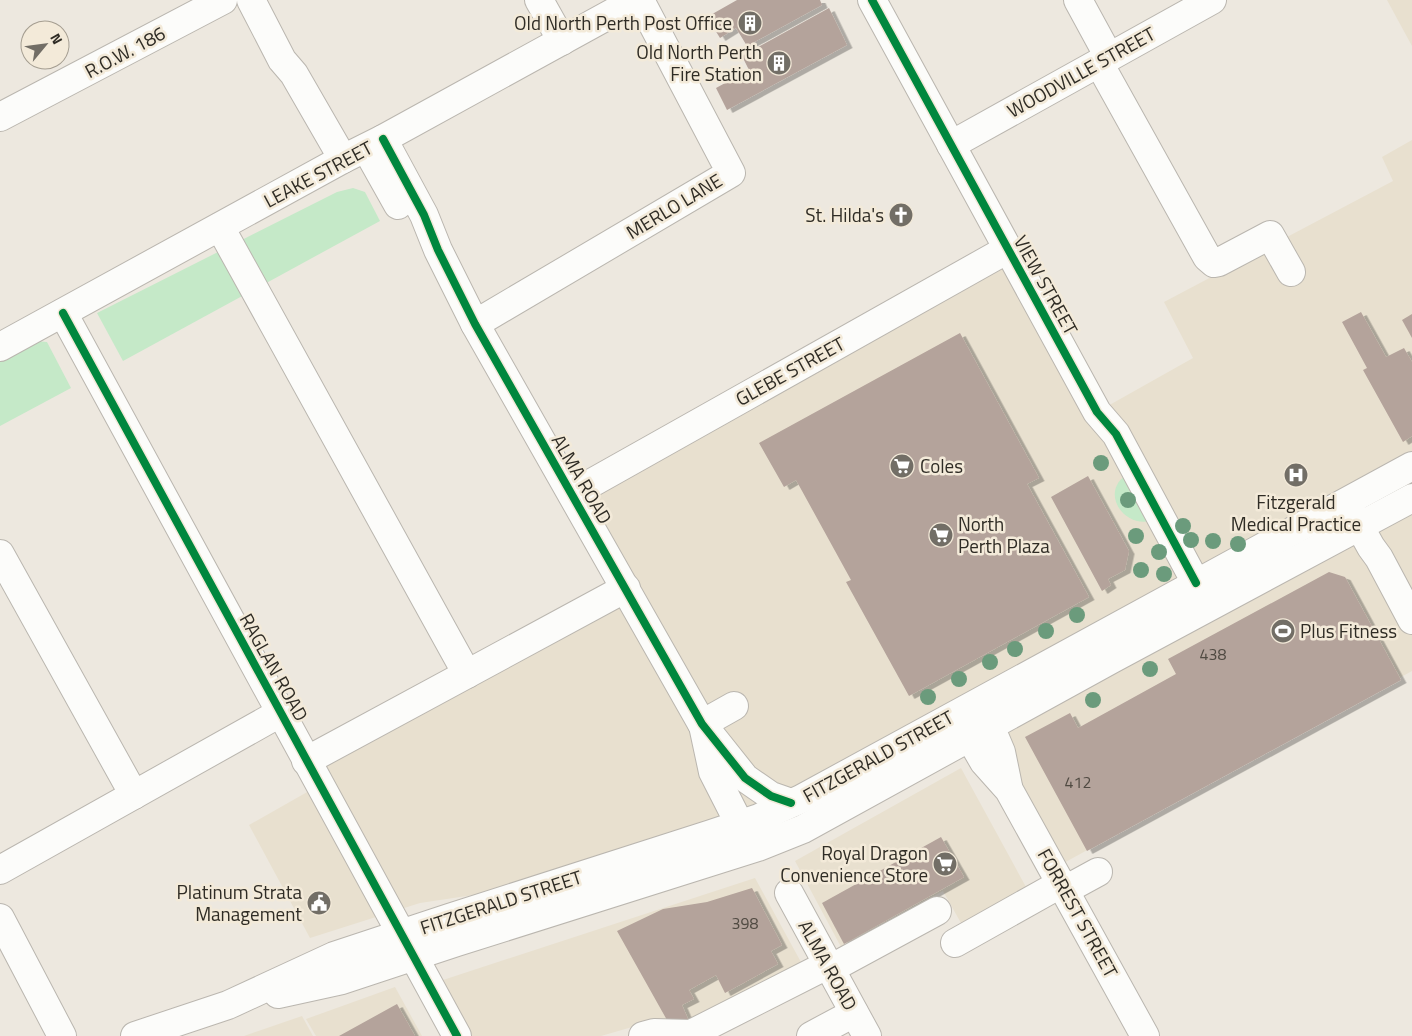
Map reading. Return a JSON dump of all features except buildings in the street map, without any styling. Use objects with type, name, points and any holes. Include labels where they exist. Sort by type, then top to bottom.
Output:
[{"type":"street","name":"R.O.W. 186","points":[[0,117],[223,0]]},
{"type":"street","name":"ALMA ROAD","points":[[251,0],[282,60],[283,78],[355,153],[409,225],[438,250],[475,324],[702,724],[745,778],[771,796],[790,804]]},
{"type":"street","points":[[539,0],[562,41]]},
{"type":"street","name":"LEAKE STREET","points":[[0,348],[638,0]]},
{"type":"street","name":"MERLO LANE","points":[[475,324],[731,173],[638,0]]},
{"type":"street","name":"VIEW STREET","points":[[872,0],[1097,412],[1116,434],[1196,583]]},
{"type":"street","points":[[1078,0],[1104,60],[1207,257],[1214,262],[1218,262],[1270,234],[1291,272]]},
{"type":"street","name":"WOODVILLE STREET","points":[[951,144],[1212,0]]},
{"type":"street","points":[[220,227],[467,674]]},
{"type":"street","name":"GLEBE STREET","points":[[572,494],[1008,250]]},
{"type":"street","name":"RAGLAN ROAD","points":[[63,313],[456,1036]]},
{"type":"street","name":"FITZGERALD STREET","points":[[136,1036],[228,1005],[334,956],[407,946],[758,847],[803,829],[973,720],[1196,583],[1412,466]]},
{"type":"street","name":"FITZGERALD STREET","points":[[407,946],[759,818],[973,720],[1412,498]]},
{"type":"street","points":[[1346,502],[1412,620]]},
{"type":"street","points":[[0,554],[134,795]]},
{"type":"street","points":[[306,761],[626,588]]},
{"type":"street","points":[[702,724],[734,706]]},
{"type":"street","points":[[0,870],[280,713]]},
{"type":"street","name":"FORREST STREET","points":[[973,720],[1000,752],[1009,790],[1064,886],[1145,1036]]},
{"type":"street","name":"ALMA ROAD","points":[[702,724],[713,772],[740,825],[758,847]]},
{"type":"street","points":[[955,943],[1064,886],[1098,872]]},
{"type":"street","name":"ALMA ROAD","points":[[789,893],[861,1025]]},
{"type":"street","points":[[643,1036],[654,1032],[691,1034],[829,967],[937,910]]},
{"type":"street","points":[[0,918],[62,1036]]},
{"type":"street","points":[[811,1036],[861,1025]]},
{"type":"shaded area","points":[[1387,0],[1412,0],[1412,46]]},
{"type":"shaded area","points":[[1412,140],[1412,671],[1062,864],[988,728],[768,851],[420,903],[310,938],[249,825],[316,787],[298,754],[612,582],[569,493],[1008,249],[1097,412],[1193,358],[1164,302],[1393,181],[1382,157]]},
{"type":"shaded area","points":[[961,768],[1026,887],[961,923],[943,891],[841,947],[795,861]]},
{"type":"shaded area","points":[[755,878],[802,964],[689,1022],[653,1021],[601,1036],[470,1036],[440,981]]},
{"type":"shaded area","points":[[395,987],[422,1036],[316,1036],[306,1019]]},
{"type":"shaded area","points":[[302,1016],[313,1036],[244,1036]]},
{"type":"green space","points":[[353,188],[365,192],[380,221],[123,361],[97,313],[337,192]]},
{"type":"green space","points":[[35,341],[47,342],[71,388],[0,426],[0,359]]},
{"type":"green space","points":[[1125,476],[1150,521],[1131,519],[1118,507],[1115,491],[1118,483]]},
{"type":"cycle path","points":[[872,0],[1097,412],[1116,434],[1196,583]]},
{"type":"cycle path","points":[[383,139],[424,215],[438,250],[475,324],[702,724],[745,778],[771,796],[791,803]]},
{"type":"cycle path","points":[[63,313],[457,1036]]},
{"type":"place","name":"Old North Perth Post Office","points":[[750,23]]},
{"type":"place","name":"Old North Perth Fire Station","points":[[779,63]]},
{"type":"place","name":"St. Hilda's","points":[[901,215]]},
{"type":"place","name":"Coles","points":[[902,466]]},
{"type":"place","name":"Fitzgerald Medical Practice","points":[[1296,475]]},
{"type":"place","name":"North Perth Plaza","points":[[941,535]]},
{"type":"place","name":"Plus Fitness","points":[[1283,631]]},
{"type":"place","name":"Royal Dragon Convenience Store","points":[[945,864]]},
{"type":"place","name":"Platinum Strata Management","points":[[319,903]]}]
